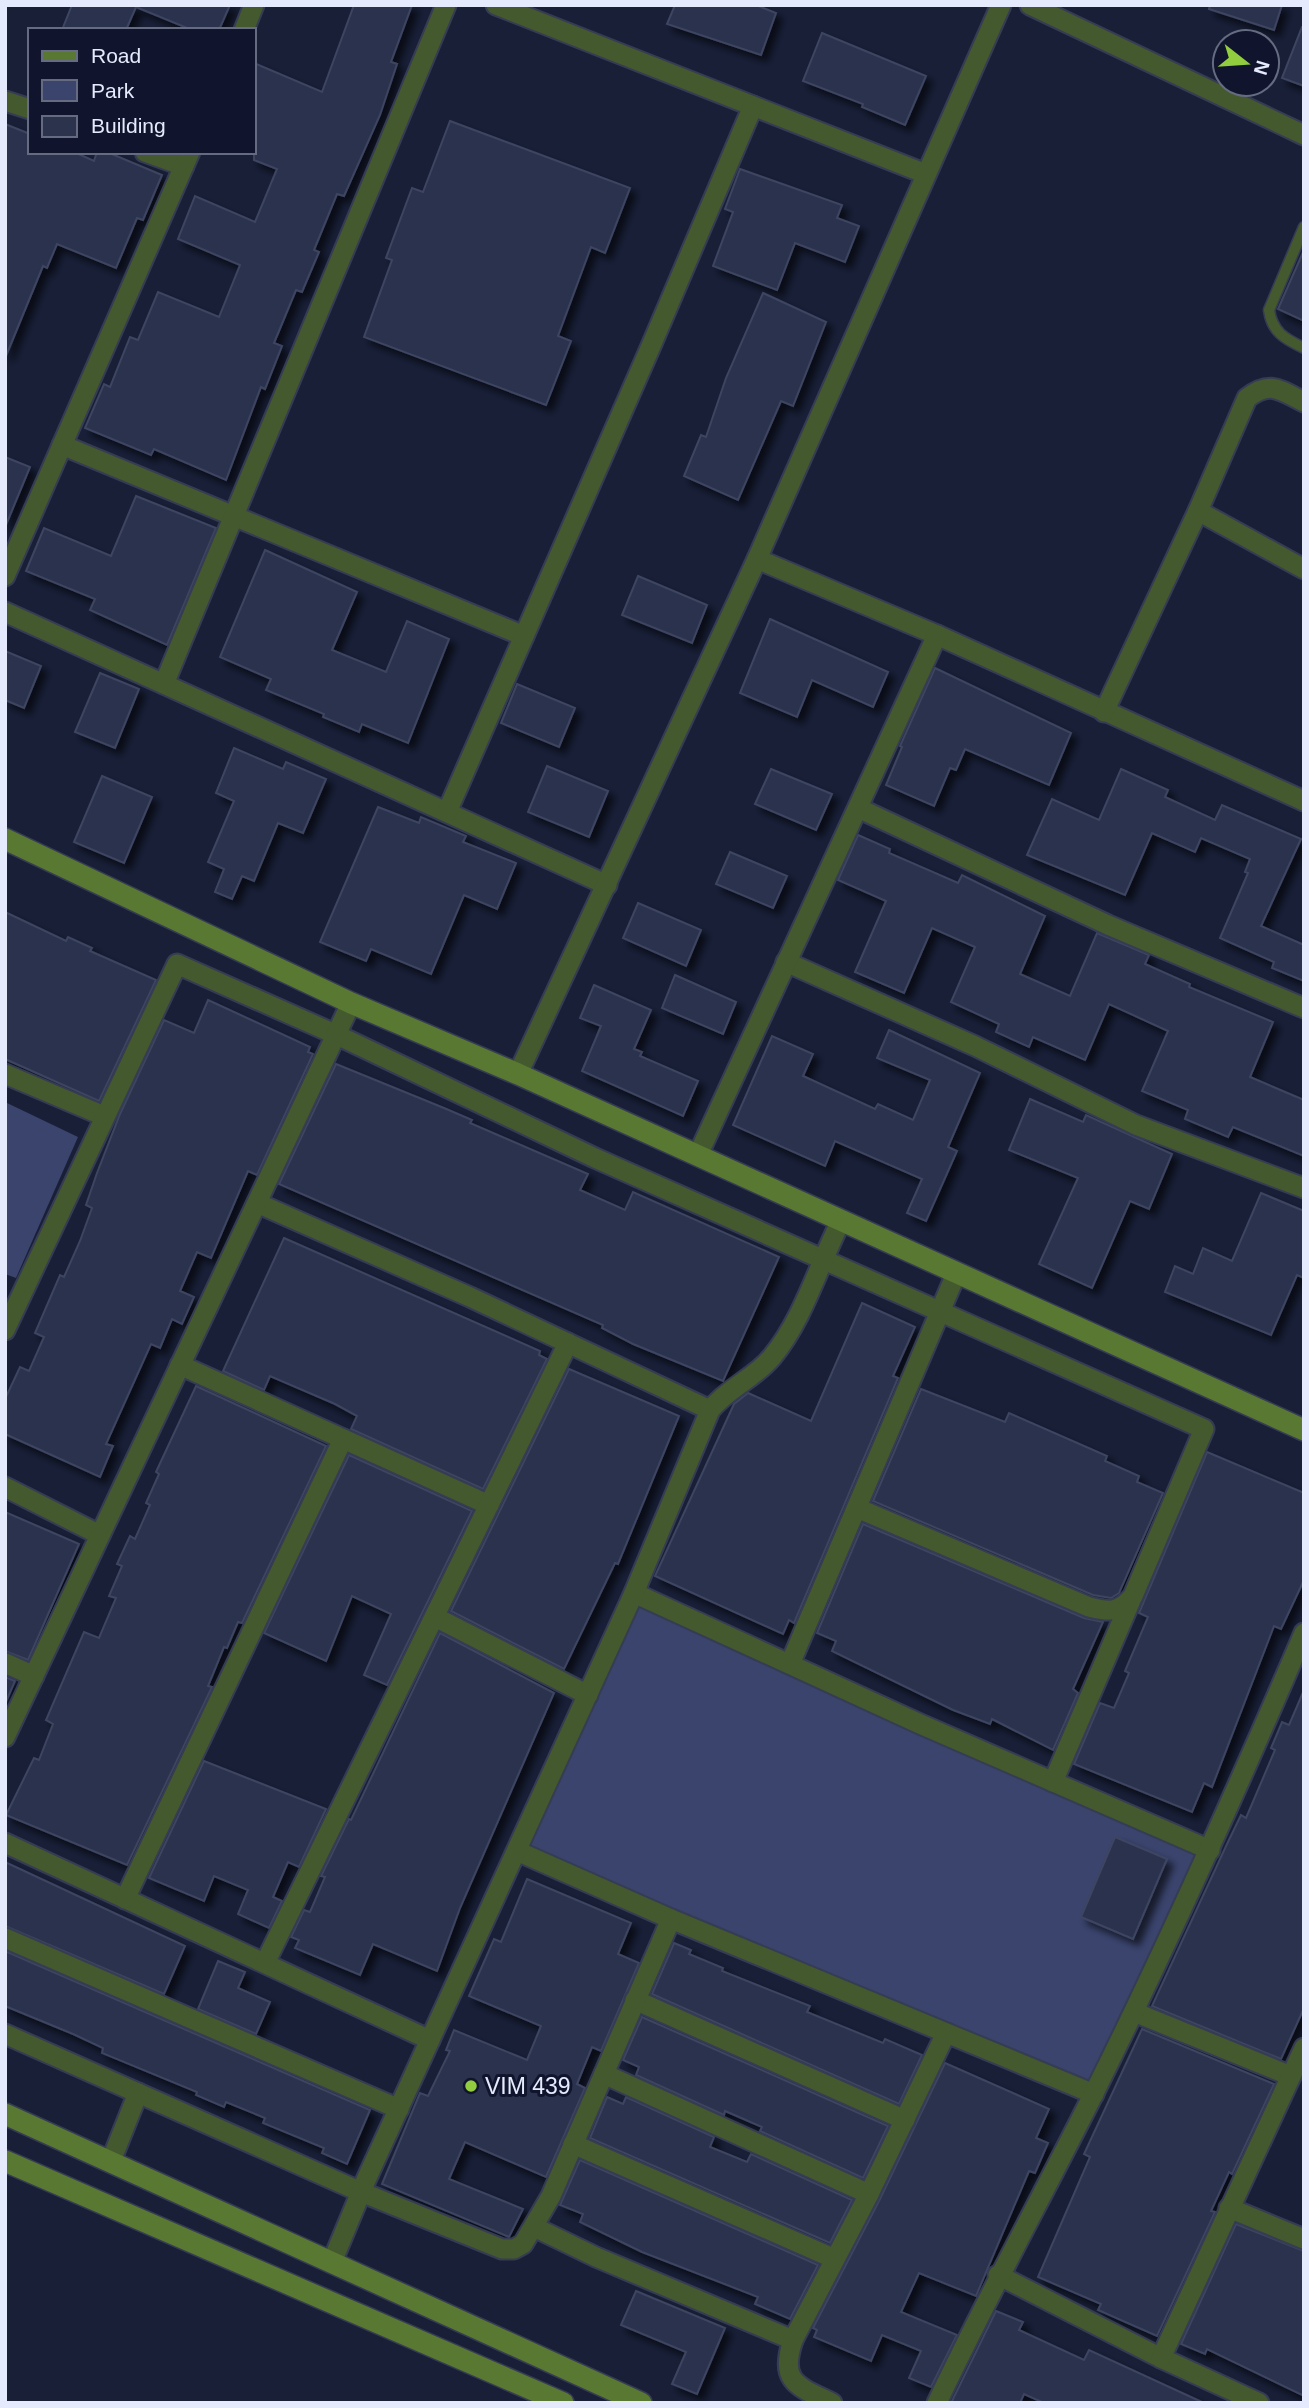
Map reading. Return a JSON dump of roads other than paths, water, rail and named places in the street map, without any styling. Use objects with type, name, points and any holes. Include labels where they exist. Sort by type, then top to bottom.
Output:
[{"type":"street","points":[[245,28],[254,5]]},
{"type":"street","points":[[164,684],[446,5]]},
{"type":"street","points":[[496,5],[926,174]]},
{"type":"street","points":[[518,1074],[757,559],[1001,5]]},
{"type":"street","points":[[1030,5],[1304,135]]},
{"type":"street","points":[[5,101],[28,108]]},
{"type":"street","points":[[447,812],[753,106]]},
{"type":"street","points":[[5,576],[187,159],[157,154]]},
{"type":"street","points":[[1104,712],[1198,511],[1247,398],[1261,387],[1276,388],[1304,402]]},
{"type":"street","points":[[62,445],[524,636]]},
{"type":"street","points":[[1198,511],[1304,569]]},
{"type":"street","points":[[757,559],[937,635],[1304,801]]},
{"type":"street","points":[[5,612],[607,885]]},
{"type":"street","points":[[698,1155],[937,635]]},
{"type":"street","points":[[859,808],[1108,925],[1304,1008]]},
{"type":"street","points":[[7,844],[351,1003],[518,1074],[1304,1430]]},
{"type":"street","points":[[786,962],[975,1046],[1136,1125],[1304,1188]]},
{"type":"street","points":[[5,1330],[13,1293],[104,1116],[177,964],[337,1035],[595,1158],[1204,1429],[1053,1782]]},
{"type":"street","points":[[5,1737],[351,1003]]},
{"type":"street","points":[[5,1074],[104,1116]]},
{"type":"street","points":[[257,1203],[710,1410]]},
{"type":"street","points":[[332,2262],[360,2192],[634,1593],[710,1410],[726,1391],[770,1360],[791,1332],[821,1260],[841,1221]]},
{"type":"street","points":[[790,1664],[956,1274]]},
{"type":"street","points":[[265,1963],[568,1343]]},
{"type":"street","points":[[180,1365],[489,1505]]},
{"type":"street","points":[[125,1899],[344,1439]]},
{"type":"street","points":[[5,1487],[100,1535]]},
{"type":"street","points":[[857,1508],[1089,1607],[1109,1612],[1123,1608],[1133,1596]]},
{"type":"street","points":[[634,1593],[1210,1850]]},
{"type":"street","points":[[435,1617],[588,1695]]},
{"type":"street","points":[[937,2403],[998,2275],[1094,2094],[1134,2012],[1298,1660],[1304,1633]]},
{"type":"street","points":[[5,1663],[34,1675]]},
{"type":"street","points":[[5,1843],[430,2040]]},
{"type":"street","points":[[517,1851],[671,1919],[1094,2094]]},
{"type":"street","points":[[5,2034],[360,2192],[502,2249],[514,2249],[523,2244],[534,2227],[671,1919]]},
{"type":"street","points":[[5,1938],[398,2109]]},
{"type":"street","points":[[635,2000],[905,2120]]},
{"type":"street","points":[[1134,2012],[1291,2076]]},
{"type":"street","points":[[832,2403],[796,2385],[788,2374],[786,2360],[793,2340],[869,2194],[946,2033]]},
{"type":"street","points":[[1160,2358],[1304,2048]]},
{"type":"street","points":[[604,2074],[869,2194]]},
{"type":"street","points":[[111,2161],[138,2093]]},
{"type":"street","points":[[5,2114],[633,2401]]},
{"type":"street","points":[[573,2144],[835,2259]]},
{"type":"street","points":[[5,2161],[563,2403]]},
{"type":"street","points":[[1229,2207],[1304,2239]]},
{"type":"street","points":[[534,2227],[596,2257],[793,2340]]},
{"type":"street","points":[[246,2265],[262,2230]]},
{"type":"street","points":[[998,2275],[1160,2358],[1259,2403]]},
{"type":"lane","points":[[1304,227],[1269,310],[1271,325],[1285,339],[1304,348]]},
{"type":"place","name":"VIM 439","points":[[471,2086]]}]
